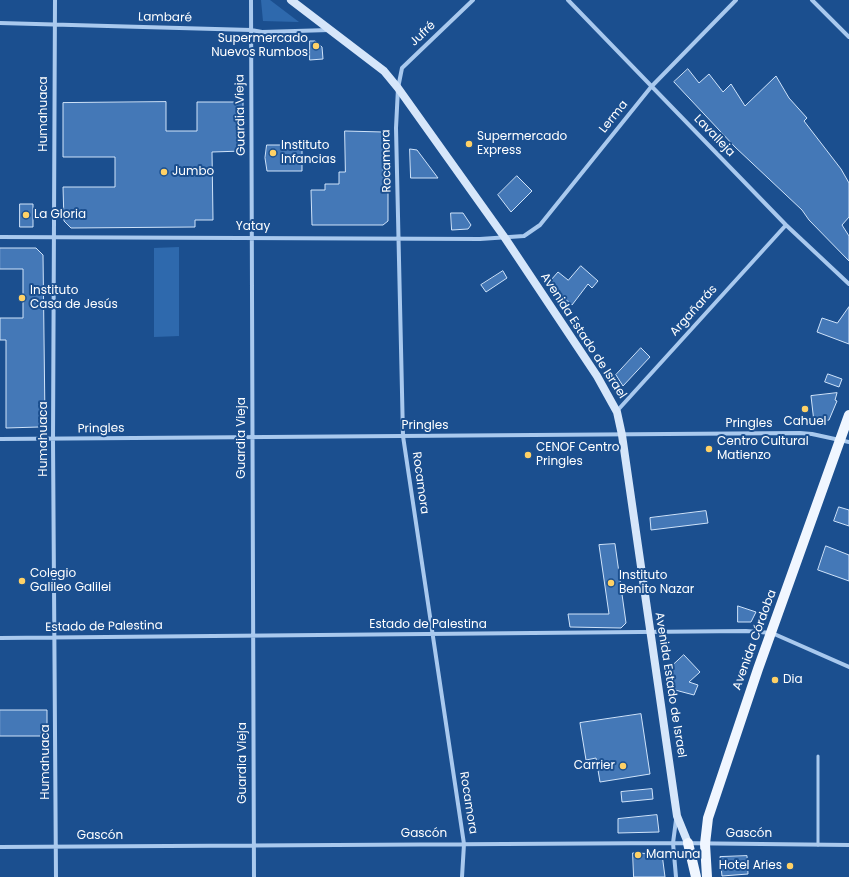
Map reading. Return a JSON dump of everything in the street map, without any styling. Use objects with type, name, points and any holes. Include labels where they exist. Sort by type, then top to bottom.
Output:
[{"type":"main road","name":"Avenida Estado de Israel","points":[[291,0],[384,71],[398,88],[505,238],[597,376],[617,412],[622,435],[677,816],[688,843]]},
{"type":"main road","name":"Avenida Córdoba","points":[[706,877],[708,818],[772,632],[845,436],[849,415]]},
{"type":"main road","points":[[688,843],[696,877]]},
{"type":"street","name":"Humahuaca","points":[[55,0],[53,440],[56,638],[56,877]]},
{"type":"street","name":"Guardia Vieja","points":[[251,0],[254,877]]},
{"type":"street","name":"Jufré","points":[[398,88],[402,68],[473,0]]},
{"type":"street","name":"Lavalleja","points":[[568,0],[786,224],[849,284]]},
{"type":"street","name":"Lerma","points":[[505,238],[524,236],[540,225],[651,87],[736,0]]},
{"type":"street","points":[[812,0],[849,37]]},
{"type":"street","name":"Lambaré","points":[[0,23],[251,30],[262,32],[329,30]]},
{"type":"street","name":"Rocamora","points":[[398,88],[396,128],[403,436],[464,844],[462,877]]},
{"type":"street","name":"Argañarás","points":[[617,412],[786,224]]},
{"type":"street","name":"Yatay","points":[[0,238],[505,238]]},
{"type":"street","name":"Pringles","points":[[0,439],[53,440],[800,433],[845,436]]},
{"type":"street","name":"Estado de Palestina","points":[[0,638],[772,632],[849,667]]},
{"type":"street","points":[[676,877],[673,843],[677,816]]},
{"type":"street","name":"Gascón","points":[[0,847],[673,843],[849,845]]},
{"type":"lane","points":[[818,756],[818,845]]},
{"type":"shaded area","points":[[261,0],[270,0],[299,22],[263,21]]},
{"type":"shaded area","points":[[179,247],[179,336],[154,337],[154,248]]},
{"type":"building","points":[[310,41],[315,41],[322,47],[323,59],[310,60]]},
{"type":"building","points":[[688,69],[699,83],[709,74],[723,92],[731,84],[745,106],[776,76],[789,98],[807,118],[804,121],[841,169],[849,183],[849,217],[842,225],[849,236],[849,261],[809,220],[802,210],[735,147],[674,82]]},
{"type":"building","name":"Jumbo","points":[[166,102],[166,131],[197,131],[197,102],[243,102],[243,151],[212,152],[213,220],[195,220],[195,227],[71,228],[64,221],[63,187],[115,187],[115,157],[63,157],[63,103]]},
{"type":"building","points":[[345,131],[383,132],[383,172],[384,184],[388,184],[388,221],[383,225],[312,225],[311,190],[325,190],[325,184],[339,184],[339,172],[345,172]]},
{"type":"building","points":[[267,145],[302,145],[302,171],[267,171],[265,158]]},
{"type":"building","points":[[410,149],[417,150],[438,178],[411,178]]},
{"type":"building","points":[[517,176],[532,191],[511,212],[498,195]]},
{"type":"building","name":"La Gloria","points":[[20,204],[33,204],[33,227],[20,227]]},
{"type":"building","points":[[451,213],[463,213],[471,225],[468,229],[452,230]]},
{"type":"building","points":[[0,248],[36,248],[43,255],[45,421],[39,427],[6,428],[6,340],[0,340],[0,318],[23,318],[23,269],[0,269]]},
{"type":"building","points":[[581,266],[598,281],[592,288],[588,284],[572,305],[563,297],[551,280],[558,272],[568,280]]},
{"type":"building","points":[[503,271],[507,278],[486,292],[481,285]]},
{"type":"building","points":[[849,307],[849,344],[817,332],[822,318],[837,323]]},
{"type":"building","points":[[641,348],[650,357],[623,386],[616,375]]},
{"type":"building","points":[[828,374],[842,379],[839,387],[825,382]]},
{"type":"building","points":[[837,393],[835,400],[837,401],[829,420],[814,422],[811,396]]},
{"type":"building","points":[[839,507],[849,510],[849,526],[834,521]]},
{"type":"building","points":[[706,511],[708,523],[651,530],[650,518]]},
{"type":"building","points":[[615,544],[626,623],[621,628],[570,627],[568,614],[609,614],[599,545]]},
{"type":"building","points":[[826,546],[849,555],[849,581],[818,570]]},
{"type":"building","points":[[738,606],[756,612],[751,622],[738,622]]},
{"type":"building","points":[[684,655],[700,672],[689,682],[698,685],[694,695],[675,690],[672,666]]},
{"type":"building","points":[[0,710],[47,710],[47,736],[0,736]]},
{"type":"building","points":[[641,714],[650,774],[600,782],[596,758],[586,760],[580,723]]},
{"type":"building","points":[[652,789],[653,799],[622,802],[621,792]]},
{"type":"building","points":[[657,815],[659,832],[618,833],[618,819]]},
{"type":"building","points":[[633,853],[662,854],[665,877],[634,877]]},
{"type":"building","points":[[747,856],[748,874],[722,876],[720,857]]},
{"type":"place","name":"Supermercado Nuevos Rumbos","points":[[316,46]]},
{"type":"place","name":"Supermercado Express","points":[[469,144]]},
{"type":"place","name":"Instituto Infancias","points":[[273,153]]},
{"type":"place","name":"Jumbo","points":[[164,172]]},
{"type":"place","name":"La Gloria","points":[[26,215]]},
{"type":"place","name":"Instituto Casa de Jesús","points":[[22,298]]},
{"type":"place","name":"Cahuel","points":[[805,409]]},
{"type":"place","name":"Centro Cultural Matienzo","points":[[709,449]]},
{"type":"place","name":"CENOF Centro Pringles","points":[[528,455]]},
{"type":"place","name":"Colegio Galileo Galilei","points":[[22,581]]},
{"type":"place","name":"Instituto Benito Nazar","points":[[611,583]]},
{"type":"place","name":"Dia","points":[[775,680]]},
{"type":"place","name":"Carrier","points":[[623,766]]},
{"type":"place","name":"Mamuna","points":[[638,855]]},
{"type":"place","name":"Hotel Aries","points":[[790,866]]}]
